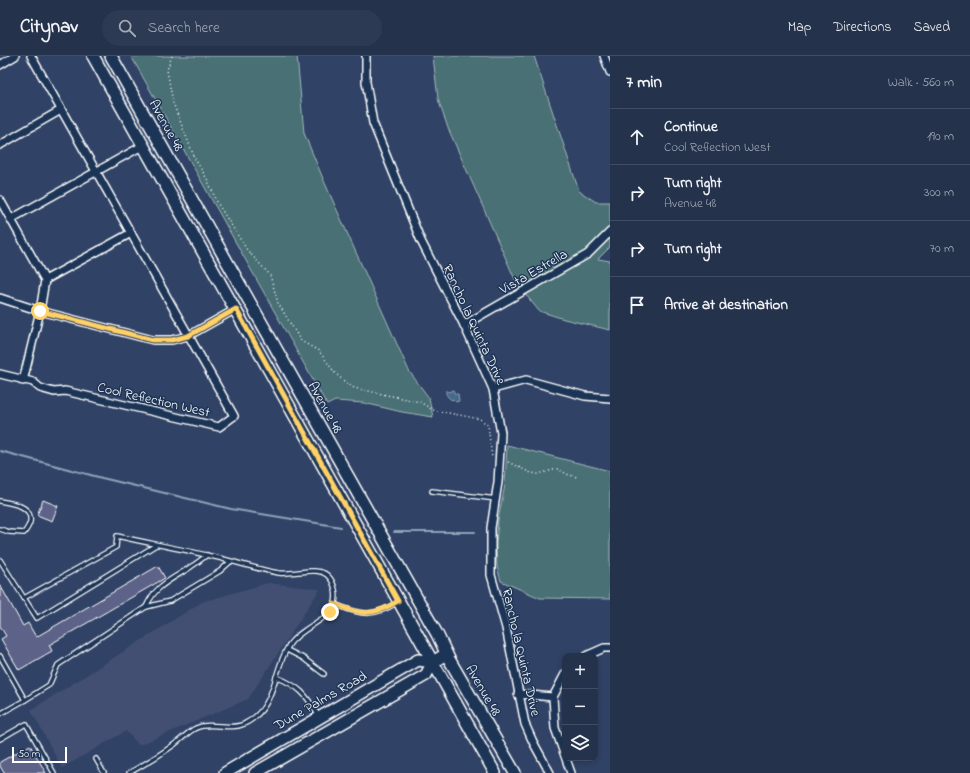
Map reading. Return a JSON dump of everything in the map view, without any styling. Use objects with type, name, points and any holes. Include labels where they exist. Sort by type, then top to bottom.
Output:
[{"type":"main road","points":[[93,56],[495,773]]},
{"type":"main road","name":"Avenue 48","points":[[111,56],[514,773]]},
{"type":"main road","points":[[144,145],[149,143],[153,144],[183,197],[201,214]]},
{"type":"main road","points":[[236,309],[249,301]]},
{"type":"main road","points":[[256,773],[426,675],[433,662],[446,654]]},
{"type":"main road","name":"Dune Palms Road","points":[[225,773],[418,660],[433,662]]},
{"type":"main road","points":[[290,753],[318,728],[321,721],[320,718]]},
{"type":"main road","points":[[235,773],[255,755]]},
{"type":"street","points":[[0,65],[15,56]]},
{"type":"street","name":"Cool Reflection West","points":[[0,374],[33,382],[40,388],[54,392],[65,391],[218,427],[234,416],[31,56]]},
{"type":"street","name":"Rancho la Quinta Drive","points":[[366,56],[366,82],[373,123],[421,241],[464,326],[493,389],[501,433],[498,482],[491,528],[491,575],[506,628],[525,724],[550,773]]},
{"type":"street","points":[[604,56],[610,72]]},
{"type":"street","points":[[0,145],[61,110]]},
{"type":"street","points":[[11,219],[144,145]]},
{"type":"street","points":[[0,200],[45,280],[40,311],[23,380]]},
{"type":"street","name":"Vista Estrella","points":[[464,326],[588,254],[610,232]]},
{"type":"street","points":[[45,280],[131,233]]},
{"type":"street","points":[[0,298],[40,311],[153,340],[172,340],[188,336],[236,309]]},
{"type":"street","points":[[493,389],[526,380],[585,396],[610,398]]},
{"type":"street","points":[[593,653],[604,648],[610,648]]},
{"type":"street","points":[[562,680],[553,697],[555,728],[570,773]]},
{"type":"street","points":[[518,694],[553,697]]},
{"type":"lane","points":[[432,491],[496,499]]},
{"type":"lane","points":[[0,501],[26,508],[30,513],[31,518],[28,528],[24,533],[9,532],[0,529]]},
{"type":"lane","points":[[24,598],[116,547],[117,536],[207,555],[230,562],[279,573],[292,574],[314,570],[326,575],[334,587],[336,595],[330,612],[304,629],[289,644],[269,699],[261,712],[244,724],[232,726],[210,725],[196,728],[155,759],[129,773]]},
{"type":"lane","points":[[0,560],[37,618],[156,545]]},
{"type":"lane","points":[[146,607],[150,599],[161,585],[192,567],[207,555]]},
{"type":"lane","points":[[0,714],[49,685],[58,665],[146,607],[170,601],[220,572],[230,562]]},
{"type":"lane","points":[[334,604],[365,614],[372,614],[386,609],[398,601]]},
{"type":"lane","points":[[287,650],[303,658],[324,674]]},
{"type":"lane","points":[[0,656],[25,700]]},
{"type":"lane","points":[[276,677],[290,682],[306,695],[320,718]]},
{"type":"lane","points":[[0,739],[26,724],[54,773]]},
{"type":"lane","points":[[96,759],[104,773]]},
{"type":"path","points":[[172,56],[167,70],[173,103],[195,160],[207,179],[218,204],[246,250],[270,275],[278,303],[301,341],[320,350],[335,373],[344,382],[354,388],[420,402],[433,410],[480,419],[488,425],[491,457],[494,460]]},
{"type":"path","points":[[508,462],[531,473],[538,474],[556,470],[577,477]]},
{"type":"shaded area","points":[[446,390],[449,392],[453,390],[455,394],[458,394],[459,401],[456,402],[449,398],[446,394]]},
{"type":"shaded area","points":[[268,583],[320,589],[248,699],[139,745],[126,731],[62,768],[31,710],[202,602]]},
{"type":"green space","points":[[131,56],[297,56],[304,133],[409,371],[429,398],[433,417],[402,412],[364,403],[335,401],[327,405]]},
{"type":"green space","points":[[433,56],[534,56],[579,191],[596,202],[610,202],[610,247],[598,259],[610,261],[610,330],[564,319],[539,311],[517,284],[448,128],[438,99]]},
{"type":"green space","points":[[507,445],[610,471],[610,599],[540,598],[501,581],[497,567],[496,544],[498,520],[505,485]]},
{"type":"building","points":[[43,500],[58,506],[52,521],[37,515]]},
{"type":"building","points":[[158,566],[165,578],[49,645],[52,651],[19,670],[1,639],[6,636],[0,626],[0,585],[23,626],[28,623],[36,637]]},
{"type":"building","points":[[30,745],[46,773],[4,773],[0,766],[0,762]]},
{"type":"waterway","points":[[0,451],[102,478],[231,509],[341,527]]},
{"type":"waterway","points":[[394,532],[475,532]]},
{"type":"route","points":[[40,311],[153,340],[172,340],[188,336],[236,309],[398,601],[386,609],[372,614],[365,614],[334,604],[330,612]]}]
